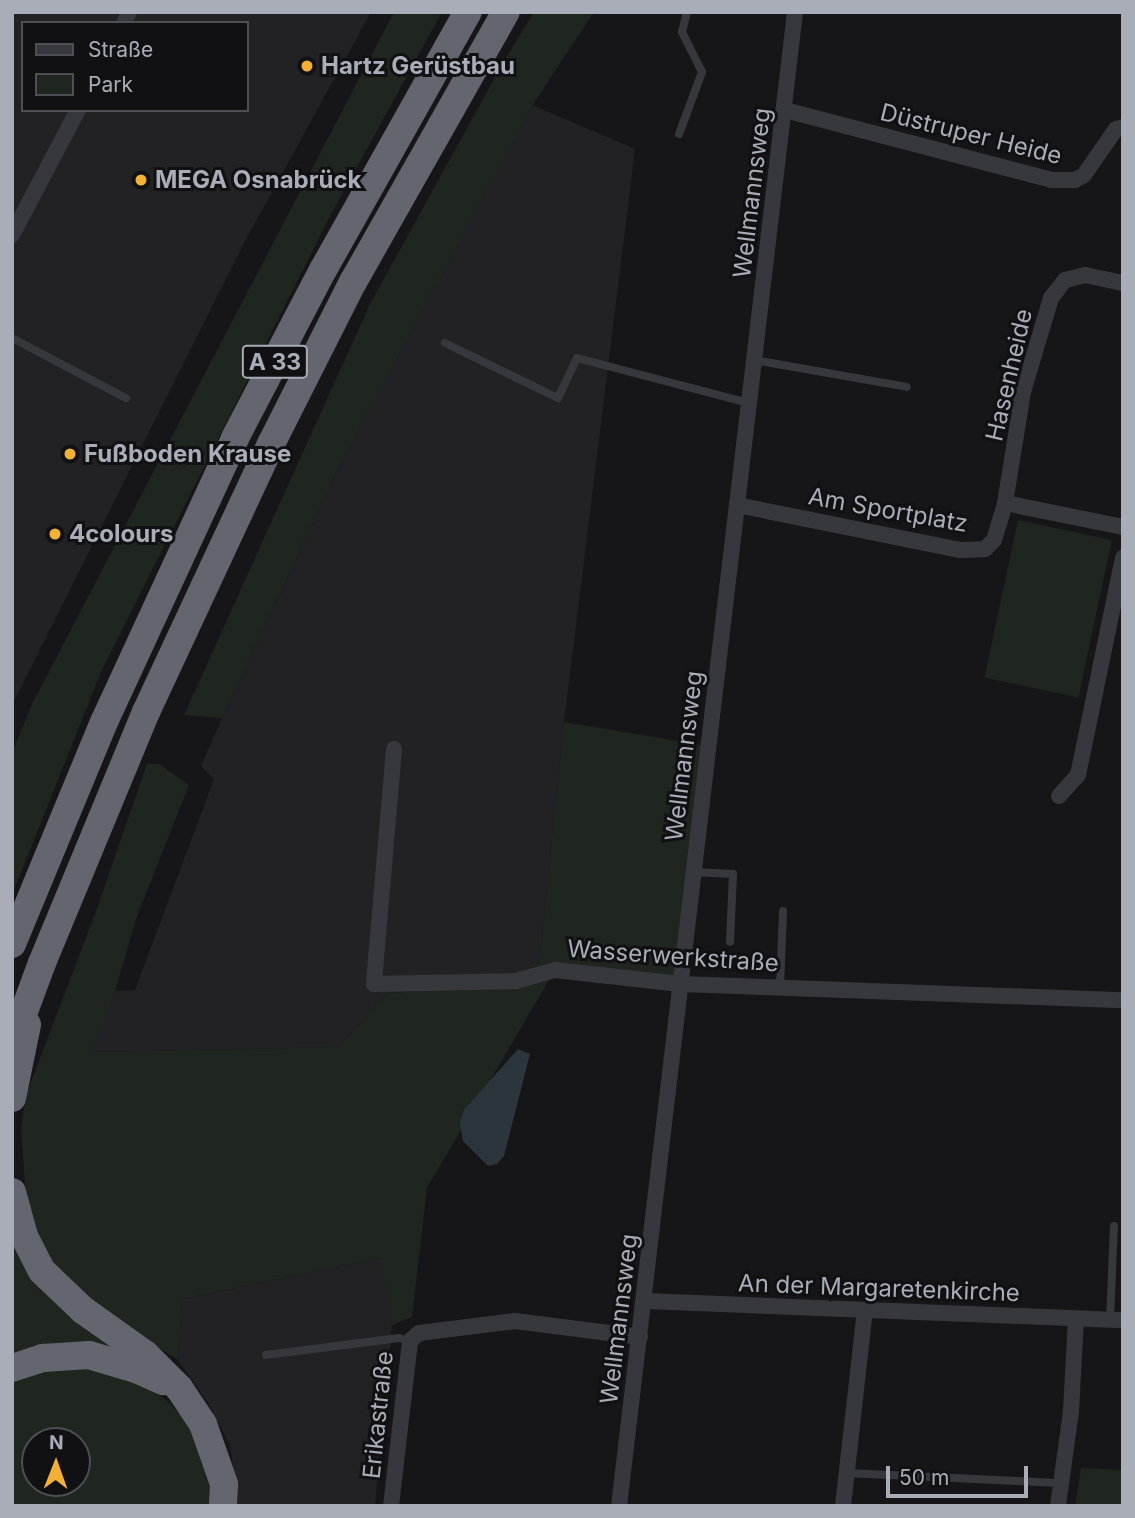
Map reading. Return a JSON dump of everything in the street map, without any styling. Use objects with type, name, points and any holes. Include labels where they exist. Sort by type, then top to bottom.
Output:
[{"type":"highway","name":"A 33","points":[[12,944],[100,730],[235,438],[323,270],[468,12]]},
{"type":"highway","name":"A 33","points":[[12,1044],[41,963],[132,743],[271,444],[353,282],[506,12]]},
{"type":"highway","points":[[12,1098],[41,963]]},
{"type":"highway","points":[[12,1192],[24,1236],[42,1271],[83,1310],[146,1354],[178,1388],[203,1424],[224,1484],[223,1506]]},
{"type":"highway","points":[[12,1368],[43,1358],[89,1355],[136,1369],[178,1388]]},
{"type":"street","name":"Wellmannsweg","points":[[619,1506],[646,1301],[680,984],[795,12]]},
{"type":"street","name":"Düstruper Heide","points":[[785,110],[1052,180],[1075,180],[1084,175],[1116,129],[1123,127]]},
{"type":"street","points":[[12,235],[77,112]]},
{"type":"street","name":"Hasenheide","points":[[1005,503],[1023,392],[1051,298],[1065,280],[1085,275],[1123,284]]},
{"type":"street","name":"Am Sportplatz","points":[[737,505],[961,550],[985,549],[994,540],[1005,503],[1123,527]]},
{"type":"street","points":[[1059,796],[1078,775],[1123,558]]},
{"type":"street","name":"Wasserwerkstraße","points":[[394,749],[374,984],[516,981],[555,970],[680,984],[1123,1000]]},
{"type":"street","name":"An der Margaretenkirche","points":[[646,1301],[1117,1320]]},
{"type":"street","points":[[843,1506],[865,1310]]},
{"type":"street","points":[[1058,1506],[1071,1411],[1076,1319]]},
{"type":"street","points":[[414,1337],[515,1321],[640,1337]]},
{"type":"street","name":"Erikastraße","points":[[391,1506],[414,1337]]},
{"type":"lane","points":[[679,134],[702,72],[682,32],[687,12]]},
{"type":"lane","points":[[12,338],[125,398]]},
{"type":"lane","points":[[445,343],[558,398],[577,358],[749,403]]},
{"type":"lane","points":[[754,360],[906,387]]},
{"type":"lane","points":[[693,872],[733,874],[730,942]]},
{"type":"lane","points":[[780,987],[783,911]]},
{"type":"lane","name":"An der Margaretenkirche","points":[[1114,1226],[1117,1320]]},
{"type":"lane","points":[[266,1355],[414,1337]]},
{"type":"lane","points":[[846,1474],[1061,1483]]},
{"type":"shaded area","points":[[12,12],[371,12],[245,241],[12,705]]},
{"type":"shaded area","points":[[532,105],[635,149],[564,722],[538,975],[516,981],[387,994],[338,1047],[91,1052],[115,991],[135,990],[214,779],[201,766],[222,718],[338,469]]},
{"type":"shaded area","points":[[518,1049],[530,1054],[504,1156],[497,1164],[488,1166],[463,1141],[460,1123],[464,1110]]},
{"type":"shaded area","points":[[381,1258],[392,1325],[375,1506],[236,1506],[237,1494],[230,1445],[208,1403],[178,1360],[182,1299]]},
{"type":"green space","points":[[394,12],[442,12],[328,220],[101,672],[12,895],[12,753],[32,704]]},
{"type":"green space","points":[[534,12],[594,12],[532,106],[338,469],[222,718],[184,715],[370,304],[504,61]]},
{"type":"green space","points":[[1018,520],[1112,540],[1078,697],[985,677]]},
{"type":"green space","points":[[564,722],[708,746],[680,984],[555,970],[427,1188],[412,1317],[392,1325],[380,1258],[182,1299],[178,1360],[82,1298],[56,1270],[36,1237],[25,1184],[21,1129],[26,1095],[95,914],[147,764],[159,764],[189,785],[136,919],[115,991],[92,1052],[338,1047],[387,994],[516,981],[538,975]]},
{"type":"green space","points":[[12,1192],[24,1236],[136,1369],[12,1368]]},
{"type":"green space","points":[[88,1363],[130,1375],[167,1401],[191,1426],[209,1459],[213,1506],[12,1506],[12,1375]]},
{"type":"green space","points":[[1081,1468],[1123,1470],[1123,1506],[1075,1506]]},
{"type":"place","name":"Hartz Gerüstbau","points":[[307,66]]},
{"type":"place","name":"MEGA Osnabrück","points":[[141,180]]},
{"type":"place","name":"Fußboden Krause","points":[[70,454]]},
{"type":"place","name":"4colours","points":[[55,534]]}]
